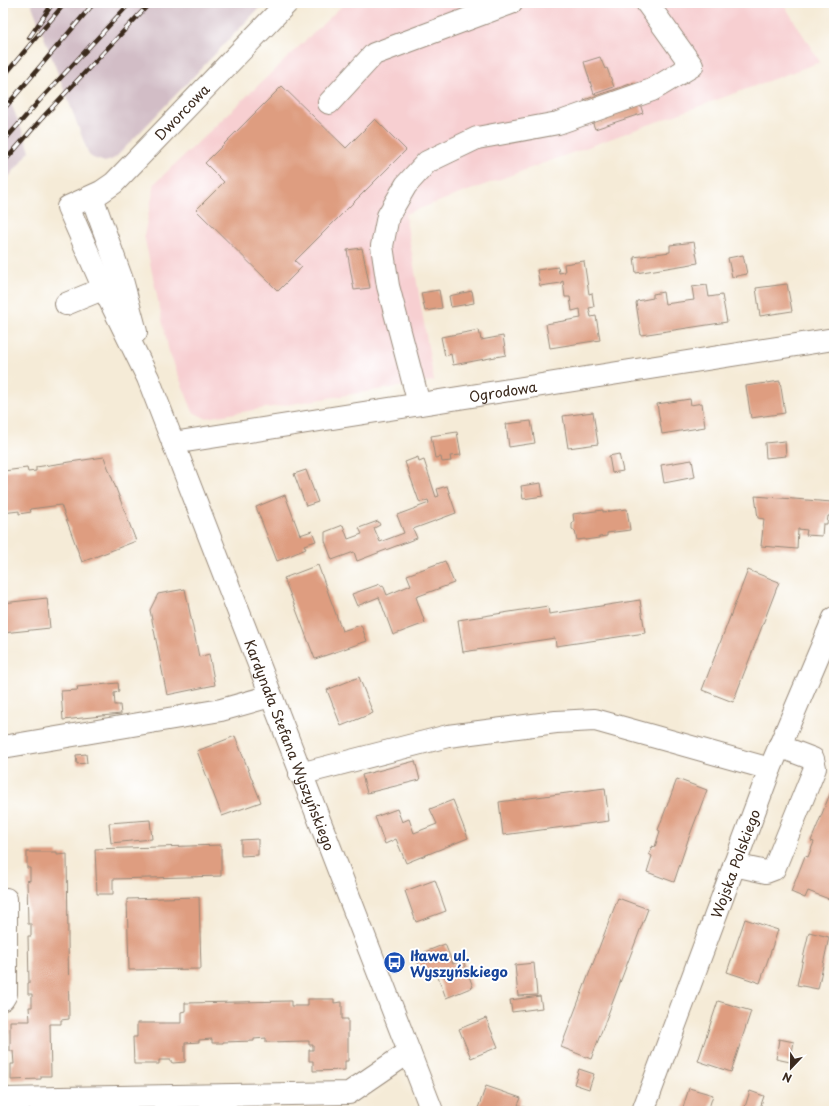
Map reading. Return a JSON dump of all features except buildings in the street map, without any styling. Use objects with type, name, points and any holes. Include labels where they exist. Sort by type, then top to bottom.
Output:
[{"type":"street","name":"Dworcowa","points":[[68,207],[92,197],[117,180],[287,3]]},
{"type":"street","points":[[329,103],[374,54],[511,3]]},
{"type":"street","points":[[419,404],[388,286],[382,246],[388,216],[406,185],[427,162],[476,138],[558,123],[652,90],[692,66],[647,3]]},
{"type":"street","name":"Kardynała Stefana Wyszyńskiego","points":[[92,197],[113,284],[300,774],[432,1111]]},
{"type":"street","name":"Kardynała Stefana Wyszyńskiego","points":[[68,207],[113,284]]},
{"type":"street","points":[[66,304],[113,284]]},
{"type":"street","name":"Ogrodowa","points":[[173,443],[834,339]]},
{"type":"street","name":"Wojska Polskiego","points":[[643,1111],[770,769],[834,618]]},
{"type":"street","points":[[3,747],[221,710],[271,696]]},
{"type":"street","points":[[300,774],[448,736],[556,722],[595,720],[770,769]]},
{"type":"street","points":[[734,865],[766,872],[774,869],[815,768],[813,759],[779,746]]},
{"type":"street","points":[[3,899],[6,899],[6,994],[3,999]]},
{"type":"street","points":[[3,1099],[349,1093],[409,1052]]},
{"type":"shaded area","points":[[31,3],[264,3],[116,157],[105,162],[89,155]]},
{"type":"shaded area","points":[[345,3],[783,3],[820,62],[405,214],[434,381],[205,418],[193,412],[169,352],[144,235],[155,183]]},
{"type":"shaded area","points":[[3,83],[30,151],[3,184]]},
{"type":"railway","points":[[29,38],[53,3]]},
{"type":"railway","points":[[3,77],[65,3]]},
{"type":"railway","points":[[3,110],[94,3]]},
{"type":"railway","points":[[3,142],[130,3]]},
{"type":"railway","points":[[3,163],[44,116],[150,3]]},
{"type":"place","name":"Iława ul. Wyszyńskiego","points":[[394,963]]}]
